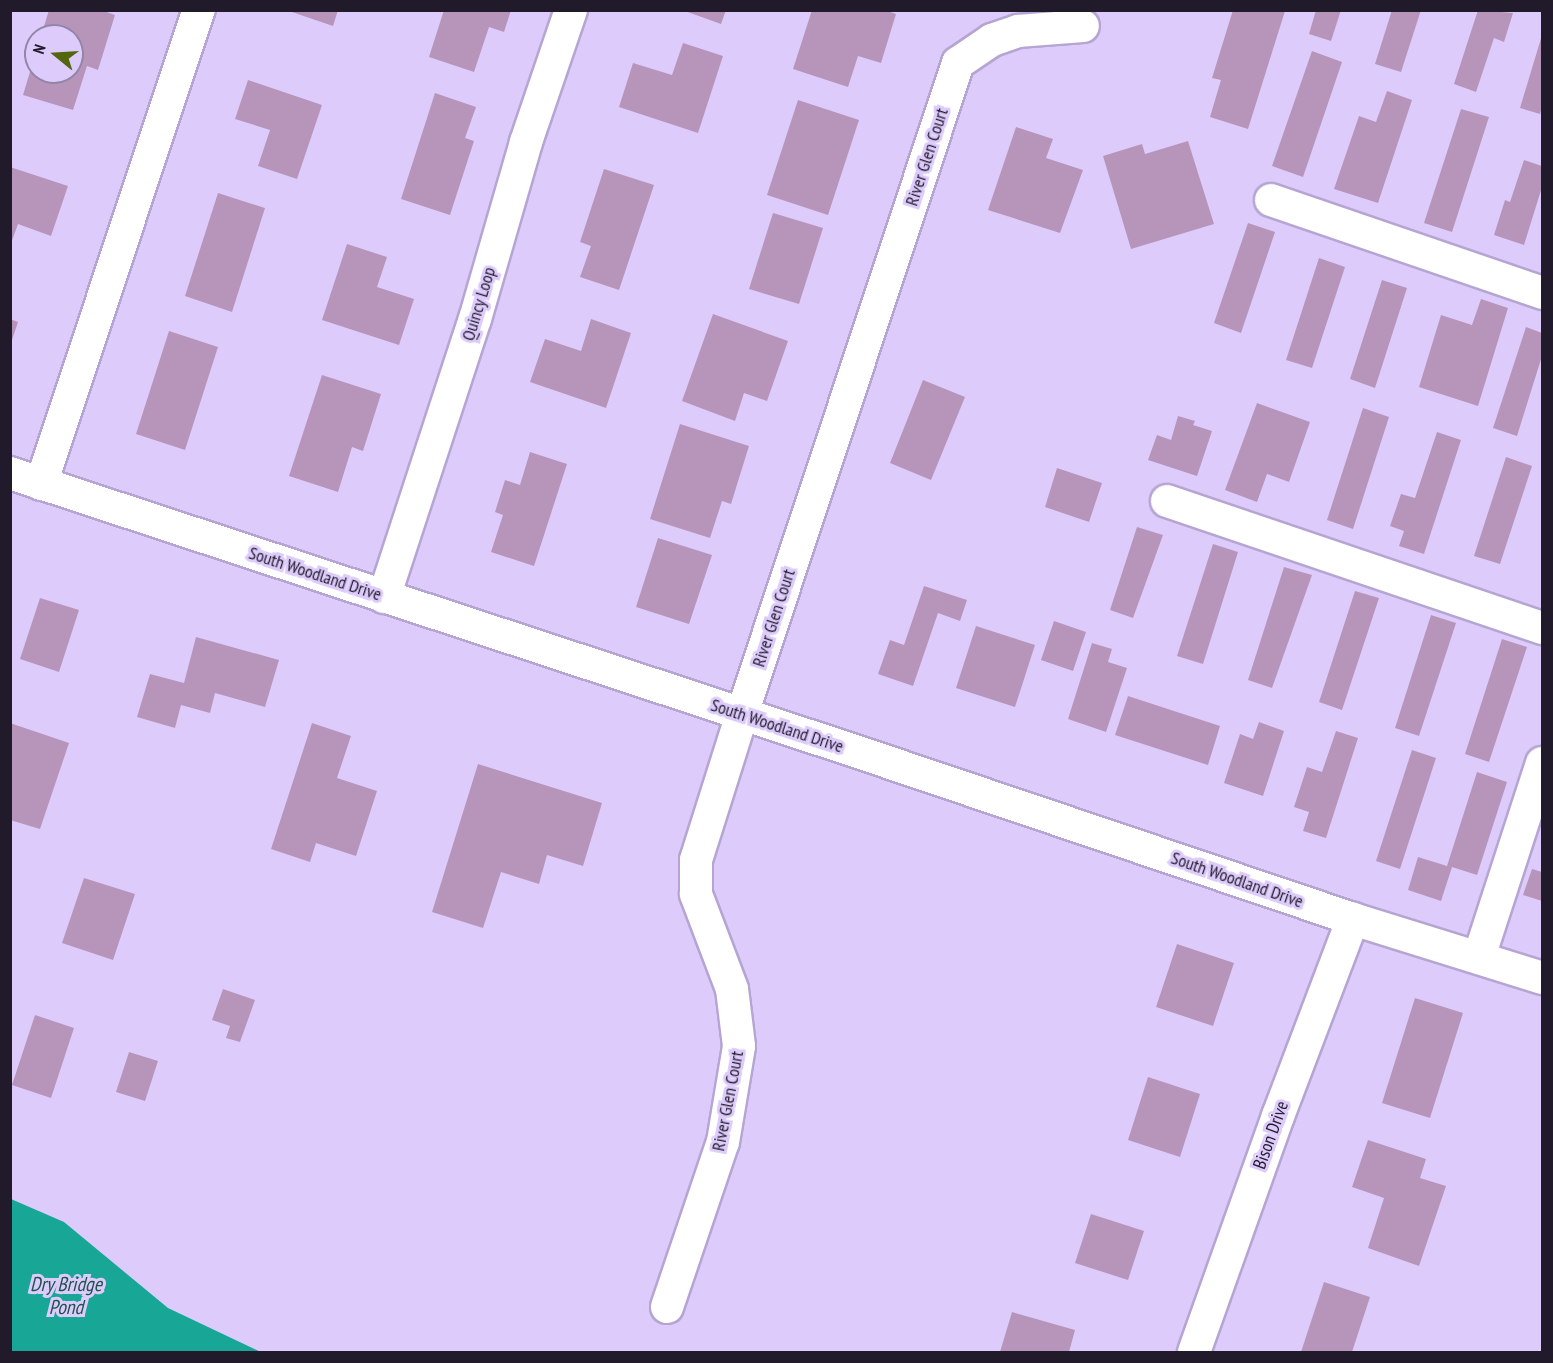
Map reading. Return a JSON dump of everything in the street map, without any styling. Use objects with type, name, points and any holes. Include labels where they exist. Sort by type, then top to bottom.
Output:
[{"type":"street","points":[[41,484],[199,10]]},
{"type":"street","name":"Quincy Loop","points":[[384,597],[475,319],[526,142],[571,10]]},
{"type":"street","name":"River Glen Court","points":[[667,1307],[723,1142],[739,1046],[732,989],[696,894],[696,860],[742,714],[958,63],[992,40],[1018,31],[1083,26]]},
{"type":"street","points":[[1271,200],[1542,293]]},
{"type":"street","name":"South Woodland Drive","points":[[10,474],[742,714],[1353,919],[1542,978]]},
{"type":"street","points":[[1167,501],[1542,628]]},
{"type":"street","points":[[1479,957],[1542,763]]},
{"type":"street","name":"Bison Drive","points":[[1194,1353],[1278,1116],[1353,919]]},
{"type":"water","name":"Dry Bridge Pond","points":[[11,1199],[64,1222],[168,1308],[261,1352],[11,1352]]},
{"type":"building","points":[[49,10],[101,10],[115,15],[98,70],[87,66],[84,75],[84,24],[45,24]]},
{"type":"building","points":[[286,10],[338,10],[333,26]]},
{"type":"building","points":[[444,10],[511,10],[504,32],[489,27],[474,72],[429,57]]},
{"type":"building","points":[[682,10],[726,10],[721,24]]},
{"type":"building","points":[[812,10],[885,10],[896,14],[881,63],[858,56],[848,87],[793,69]]},
{"type":"building","points":[[1233,10],[1285,11],[1248,129],[1210,117],[1221,80],[1212,78]]},
{"type":"building","points":[[1316,10],[1341,10],[1331,41],[1309,34]]},
{"type":"building","points":[[1392,10],[1421,10],[1401,72],[1375,64]]},
{"type":"building","points":[[1478,10],[1513,13],[1504,42],[1494,38],[1476,92],[1454,84]]},
{"type":"building","points":[[1542,35],[1542,106],[1540,114],[1520,108]]},
{"type":"building","points":[[683,43],[723,56],[698,133],[619,107],[633,63],[672,75]]},
{"type":"building","points":[[1312,51],[1342,62],[1303,177],[1272,166]]},
{"type":"building","points":[[248,80],[322,105],[297,179],[258,166],[270,130],[235,119]]},
{"type":"building","points":[[26,84],[81,84],[73,110],[23,95]]},
{"type":"building","points":[[1387,91],[1412,100],[1378,203],[1334,189],[1359,116],[1376,122]]},
{"type":"building","points":[[435,93],[476,107],[465,138],[474,141],[450,215],[401,199]]},
{"type":"building","points":[[798,100],[859,120],[828,215],[767,195]]},
{"type":"building","points":[[1461,109],[1489,117],[1452,232],[1424,223]]},
{"type":"building","points":[[1016,127],[1053,139],[1046,158],[1083,170],[1060,233],[988,210]]},
{"type":"building","points":[[1188,141],[1214,224],[1131,249],[1103,156],[1142,144],[1145,154]]},
{"type":"building","points":[[1524,160],[1542,166],[1542,187],[1524,245],[1494,235],[1505,200],[1510,202]]},
{"type":"building","points":[[10,167],[68,186],[51,236],[18,224],[10,246]]},
{"type":"building","points":[[604,169],[654,185],[619,290],[580,277],[591,246],[580,242]]},
{"type":"building","points":[[218,193],[265,208],[232,312],[185,296]]},
{"type":"building","points":[[773,213],[823,228],[799,304],[749,289]]},
{"type":"building","points":[[1248,223],[1275,232],[1241,333],[1214,323]]},
{"type":"building","points":[[347,244],[387,257],[377,287],[414,299],[399,345],[322,320]]},
{"type":"building","points":[[1319,258],[1345,267],[1312,368],[1286,360]]},
{"type":"building","points":[[1382,280],[1407,288],[1375,388],[1350,379]]},
{"type":"building","points":[[1481,299],[1508,308],[1478,406],[1419,387],[1441,315],[1472,325]]},
{"type":"building","points":[[713,314],[788,341],[767,401],[744,393],[735,421],[682,401]]},
{"type":"building","points":[[10,319],[18,322],[11,343],[10,343]]},
{"type":"building","points":[[591,319],[631,333],[606,408],[530,382],[545,339],[581,351]]},
{"type":"building","points":[[1526,327],[1542,333],[1542,356],[1517,436],[1493,428]]},
{"type":"building","points":[[169,331],[218,347],[185,450],[136,434]]},
{"type":"building","points":[[322,375],[381,394],[363,451],[352,447],[338,492],[289,476]]},
{"type":"building","points":[[923,380],[965,397],[931,480],[890,463]]},
{"type":"building","points":[[1257,403],[1310,422],[1289,482],[1267,474],[1257,502],[1225,490]]},
{"type":"building","points":[[1363,408],[1389,417],[1353,529],[1327,520]]},
{"type":"building","points":[[1178,416],[1195,421],[1193,425],[1212,431],[1197,476],[1148,460],[1157,435],[1171,440]]},
{"type":"building","points":[[680,424],[749,446],[731,504],[722,501],[710,538],[650,519]]},
{"type":"building","points":[[1437,432],[1461,440],[1424,554],[1399,546],[1404,531],[1390,526],[1401,494],[1415,498]]},
{"type":"building","points":[[530,452],[567,464],[534,566],[491,552],[503,515],[495,512],[505,480],[520,485]]},
{"type":"building","points":[[1506,457],[1532,466],[1500,564],[1474,556]]},
{"type":"building","points":[[1057,468],[1102,483],[1089,522],[1045,507]]},
{"type":"building","points":[[1137,527],[1163,535],[1133,618],[1110,610]]},
{"type":"building","points":[[658,538],[712,555],[689,624],[636,607]]},
{"type":"building","points":[[1213,544],[1238,552],[1203,664],[1177,656]]},
{"type":"building","points":[[1284,567],[1312,575],[1272,688],[1248,680]]},
{"type":"building","points":[[924,586],[967,600],[960,621],[938,613],[913,686],[878,674],[890,640],[904,645]]},
{"type":"building","points":[[1355,591],[1379,598],[1342,710],[1319,702]]},
{"type":"building","points":[[40,598],[79,610],[59,672],[20,659]]},
{"type":"building","points":[[1431,615],[1456,623],[1419,736],[1395,728]]},
{"type":"building","points":[[1054,621],[1086,632],[1073,671],[1041,660]]},
{"type":"building","points":[[976,626],[1035,645],[1015,707],[956,688]]},
{"type":"building","points":[[196,637],[279,660],[265,707],[215,693],[210,713],[181,705],[175,728],[137,717],[150,674],[184,683]]},
{"type":"building","points":[[1502,639],[1527,647],[1489,762],[1465,754]]},
{"type":"building","points":[[1092,643],[1112,649],[1108,662],[1127,668],[1106,732],[1068,719]]},
{"type":"building","points":[[1128,696],[1220,726],[1208,765],[1115,735]]},
{"type":"building","points":[[1259,722],[1284,731],[1263,796],[1224,783],[1240,734],[1253,739]]},
{"type":"building","points":[[10,723],[69,743],[40,829],[10,820]]},
{"type":"building","points":[[312,723],[351,736],[337,778],[377,791],[356,856],[316,843],[310,862],[271,849]]},
{"type":"building","points":[[1336,731],[1358,738],[1326,838],[1303,831],[1309,812],[1294,807],[1307,767],[1322,772]]},
{"type":"building","points":[[1412,750],[1436,758],[1400,869],[1376,861]]},
{"type":"building","points":[[478,764],[602,803],[583,866],[547,855],[539,884],[501,872],[483,928],[432,912]]},
{"type":"building","points":[[1477,772],[1507,782],[1477,875],[1452,867],[1441,901],[1408,890],[1418,857],[1447,866]]},
{"type":"building","points":[[1532,869],[1542,872],[1542,901],[1523,895]]},
{"type":"building","points":[[84,878],[135,894],[113,960],[62,943]]},
{"type":"building","points":[[1177,944],[1234,963],[1213,1026],[1156,1007]]},
{"type":"building","points":[[223,989],[255,1000],[240,1042],[226,1038],[230,1026],[212,1020]]},
{"type":"building","points":[[1415,998],[1463,1013],[1430,1118],[1382,1103]]},
{"type":"building","points":[[35,1015],[74,1028],[51,1098],[12,1085]]},
{"type":"building","points":[[129,1052],[158,1061],[145,1101],[116,1092]]},
{"type":"building","points":[[1148,1077],[1200,1094],[1180,1157],[1128,1140]]},
{"type":"building","points":[[1368,1140],[1426,1159],[1420,1178],[1446,1186],[1419,1266],[1368,1248],[1384,1198],[1352,1187]]},
{"type":"building","points":[[1091,1214],[1144,1231],[1128,1280],[1075,1263]]},
{"type":"building","points":[[1324,1282],[1370,1297],[1352,1352],[1301,1352]]},
{"type":"building","points":[[1012,1312],[1075,1330],[1069,1352],[1000,1352]]}]
